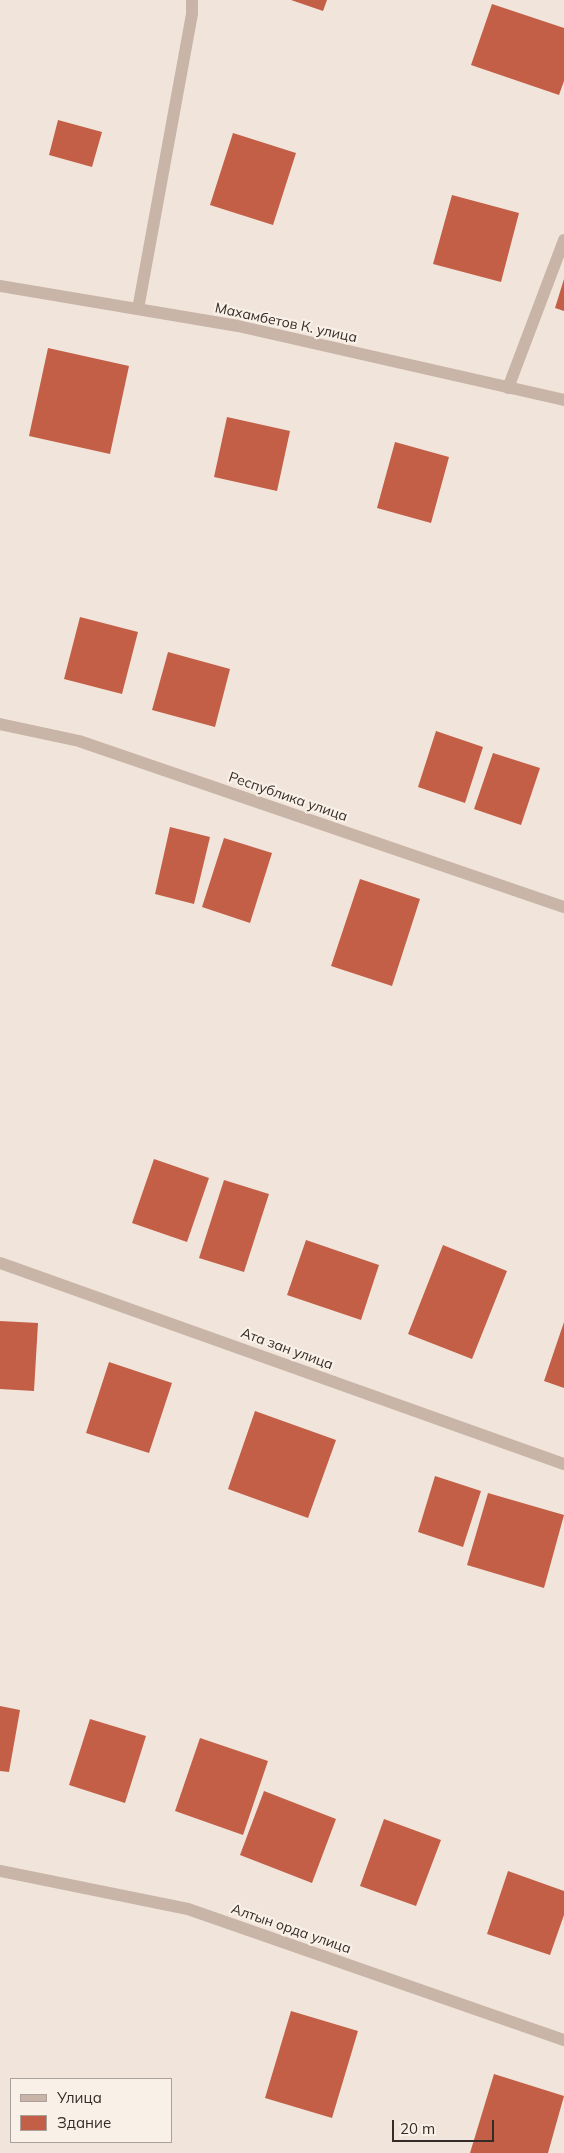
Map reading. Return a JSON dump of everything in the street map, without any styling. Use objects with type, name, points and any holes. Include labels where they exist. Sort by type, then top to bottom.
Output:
[{"type":"street","points":[[138,309],[192,14],[192,0]]},
{"type":"street","points":[[508,388],[564,240]]},
{"type":"street","name":"Махамбетов К. улица","points":[[0,286],[238,326],[564,400]]},
{"type":"street","name":"Республика улица","points":[[0,724],[79,741],[564,907]]},
{"type":"street","name":"Ата зан улица","points":[[0,1263],[564,1464]]},
{"type":"street","name":"Алтын орда улица","points":[[0,1871],[188,1909],[564,2040]]},
{"type":"building","points":[[291,0],[327,0],[323,11]]},
{"type":"building","points":[[492,4],[564,28],[564,81],[559,95],[471,65]]},
{"type":"building","points":[[58,120],[102,132],[92,167],[49,155]]},
{"type":"building","points":[[233,133],[296,153],[273,225],[210,205]]},
{"type":"building","points":[[452,195],[519,213],[501,282],[433,264]]},
{"type":"building","points":[[564,279],[564,311],[555,308]]},
{"type":"building","points":[[48,348],[129,366],[110,454],[29,436]]},
{"type":"building","points":[[227,417],[290,431],[277,491],[214,477]]},
{"type":"building","points":[[395,442],[449,457],[431,523],[377,508]]},
{"type":"building","points":[[80,617],[138,632],[122,694],[64,679]]},
{"type":"building","points":[[168,652],[230,669],[215,727],[152,710]]},
{"type":"building","points":[[436,731],[483,747],[465,803],[418,787]]},
{"type":"building","points":[[493,753],[540,768],[521,825],[474,809]]},
{"type":"building","points":[[170,827],[210,837],[194,904],[155,894]]},
{"type":"building","points":[[224,838],[272,853],[250,923],[202,907]]},
{"type":"building","points":[[360,879],[420,899],[392,986],[331,966]]},
{"type":"building","points":[[154,1159],[209,1178],[187,1242],[132,1223]]},
{"type":"building","points":[[224,1180],[269,1194],[244,1272],[199,1258]]},
{"type":"building","points":[[306,1240],[379,1265],[361,1320],[287,1295]]},
{"type":"building","points":[[443,1245],[507,1271],[472,1359],[408,1334]]},
{"type":"building","points":[[0,1321],[38,1323],[34,1391],[0,1389]]},
{"type":"building","points":[[564,1322],[564,1388],[544,1381]]},
{"type":"building","points":[[109,1362],[172,1383],[149,1453],[86,1433]]},
{"type":"building","points":[[255,1411],[336,1440],[308,1518],[228,1489]]},
{"type":"building","points":[[435,1476],[481,1491],[463,1547],[418,1532]]},
{"type":"building","points":[[488,1493],[564,1515],[544,1588],[467,1565]]},
{"type":"building","points":[[0,1706],[20,1710],[9,1772],[0,1771]]},
{"type":"building","points":[[90,1719],[146,1736],[125,1803],[69,1785]]},
{"type":"building","points":[[200,1738],[268,1761],[243,1835],[175,1811]]},
{"type":"building","points":[[264,1791],[336,1819],[312,1883],[240,1855]]},
{"type":"building","points":[[384,1819],[441,1840],[416,1906],[360,1886]]},
{"type":"building","points":[[508,1871],[564,1891],[564,1915],[550,1955],[487,1934]]},
{"type":"building","points":[[291,2011],[358,2031],[332,2118],[265,2098]]},
{"type":"building","points":[[494,2074],[564,2096],[548,2153],[470,2153]]}]
